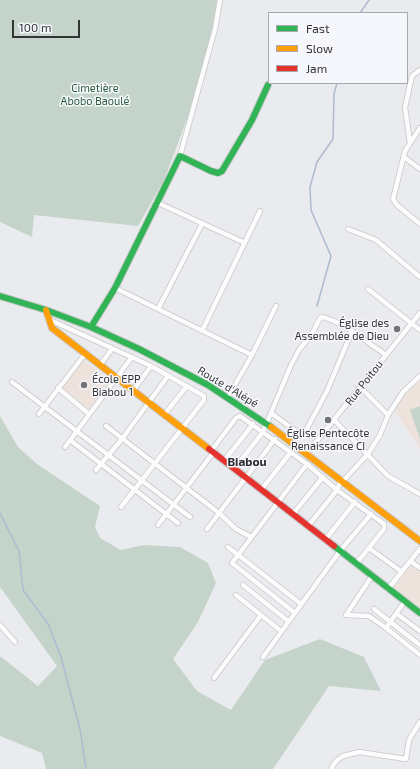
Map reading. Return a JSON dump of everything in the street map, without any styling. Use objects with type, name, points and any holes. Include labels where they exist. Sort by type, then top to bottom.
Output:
[{"type":"street","points":[[91,327],[115,288],[156,202],[180,156],[215,29],[220,0]]},
{"type":"street","points":[[410,143],[405,107],[412,76],[420,70]]},
{"type":"street","points":[[180,156],[211,171],[218,173],[222,171],[252,120],[268,85]]},
{"type":"street","points":[[420,128],[410,143],[404,157],[393,199],[397,206],[420,224]]},
{"type":"street","points":[[404,157],[420,169]]},
{"type":"street","points":[[156,202],[245,243]]},
{"type":"street","points":[[202,331],[260,210]]},
{"type":"street","points":[[158,309],[202,224]]},
{"type":"street","points":[[348,230],[376,240],[420,277]]},
{"type":"street","points":[[115,288],[252,355]]},
{"type":"street","points":[[368,289],[412,322],[420,330]]},
{"type":"street","name":"Route d'Alépé","points":[[0,296],[46,310],[91,327],[182,370],[267,422],[420,541]]},
{"type":"street","points":[[228,397],[252,355],[276,306]]},
{"type":"street","points":[[46,310],[52,328],[420,613]]},
{"type":"street","name":"Rue Poitou","points":[[308,453],[420,313]]},
{"type":"street","points":[[234,469],[263,432],[291,365],[299,350],[312,334],[320,318],[323,317],[334,321],[352,331],[386,355]]},
{"type":"street","points":[[48,319],[151,366],[204,396],[204,400],[140,480],[121,507]]},
{"type":"street","points":[[271,413],[300,434],[304,434],[327,391],[352,331]]},
{"type":"street","points":[[100,365],[112,349]]},
{"type":"street","points":[[39,414],[85,354]]},
{"type":"street","points":[[65,447],[132,357]]},
{"type":"street","points":[[133,391],[151,366]]},
{"type":"street","points":[[96,470],[122,439],[168,376]]},
{"type":"street","points":[[308,526],[337,490],[342,481],[368,454],[380,435],[388,415],[403,392],[420,376]]},
{"type":"street","points":[[12,382],[190,517]]},
{"type":"street","points":[[164,415],[187,386]]},
{"type":"street","points":[[58,388],[89,414]]},
{"type":"street","points":[[361,388],[388,415]]},
{"type":"street","points":[[158,525],[238,416],[275,439],[337,490],[384,523],[385,528],[356,564]]},
{"type":"street","points":[[334,420],[388,476],[420,494]]},
{"type":"street","points":[[224,461],[252,424]]},
{"type":"street","points":[[106,426],[219,512],[236,528],[251,537]]},
{"type":"street","points":[[207,529],[275,439]]},
{"type":"street","points":[[70,440],[167,513],[178,523]]},
{"type":"street","points":[[261,490],[291,452]]},
{"type":"street","points":[[295,613],[234,565],[233,562],[307,464]]},
{"type":"street","points":[[293,514],[323,477]]},
{"type":"street","points":[[325,540],[355,502]]},
{"type":"street","points":[[263,657],[340,551],[371,514]]},
{"type":"street","points":[[228,547],[301,604]]},
{"type":"street","points":[[370,548],[402,572]]},
{"type":"street","points":[[388,589],[420,549]]},
{"type":"street","points":[[410,561],[420,568]]},
{"type":"street","points":[[372,576],[346,615],[369,616],[420,656]]},
{"type":"street","points":[[242,585],[288,621]]},
{"type":"street","points":[[236,595],[281,631]]},
{"type":"street","points":[[386,628],[405,601]]},
{"type":"street","points":[[374,609],[420,645]]},
{"type":"street","points":[[397,614],[420,631]]},
{"type":"street","points":[[214,678],[261,615]]},
{"type":"street","points":[[0,625],[15,642]]},
{"type":"street","points":[[331,769],[336,761],[343,756],[359,752],[406,759],[409,740],[420,722]]},
{"type":"shaded area","name":"École EPP Biabou 1","points":[[82,359],[110,381],[87,411],[58,389]]},
{"type":"shaded area","points":[[420,381],[420,449],[394,410],[405,394]]},
{"type":"shaded area","points":[[412,563],[420,569],[420,608],[394,587]]},
{"type":"green space","name":"Cimetière Abobo Baoulé","points":[[0,0],[217,0],[214,22],[194,101],[164,180],[138,226],[34,215],[32,237],[0,222]]},
{"type":"green space","points":[[420,406],[420,439],[410,410]]},
{"type":"green space","points":[[0,416],[18,447],[37,464],[100,506],[95,527],[100,538],[121,550],[143,545],[180,547],[208,563],[216,583],[198,622],[173,659],[197,691],[231,710],[265,660],[320,639],[364,657],[381,691],[329,686],[273,769],[46,769],[42,753],[0,736],[0,656],[38,686],[57,666],[0,587]]},
{"type":"waterway","points":[[361,12],[369,0]]},
{"type":"waterway","points":[[317,306],[331,256],[311,210],[310,187],[317,162],[333,139],[334,94],[337,84]]},
{"type":"waterway","points":[[0,513],[19,551],[23,590],[48,624],[61,657],[80,729],[86,769]]},
{"type":"traffic: fast","points":[[91,327],[115,288],[180,156],[211,171],[218,173],[222,171],[252,120],[268,85]]},
{"type":"traffic: fast","points":[[0,296],[46,310],[91,327],[139,349],[208,385],[271,427]]},
{"type":"traffic: fast","points":[[334,546],[420,613]]},
{"type":"traffic: slow","points":[[46,310],[52,328],[209,449]]},
{"type":"traffic: slow","points":[[271,427],[420,541]]},
{"type":"traffic: jam","points":[[209,449],[334,546]]},
{"type":"place","name":"Église des Assemblée de Dieu","points":[[397,329]]},
{"type":"place","name":"École EPP Biabou 1","points":[[84,385]]},
{"type":"place","name":"Église Pentecôte Renaissance CI","points":[[328,420]]},
{"type":"district","name":"Biabou","points":[[247,462]]}]
